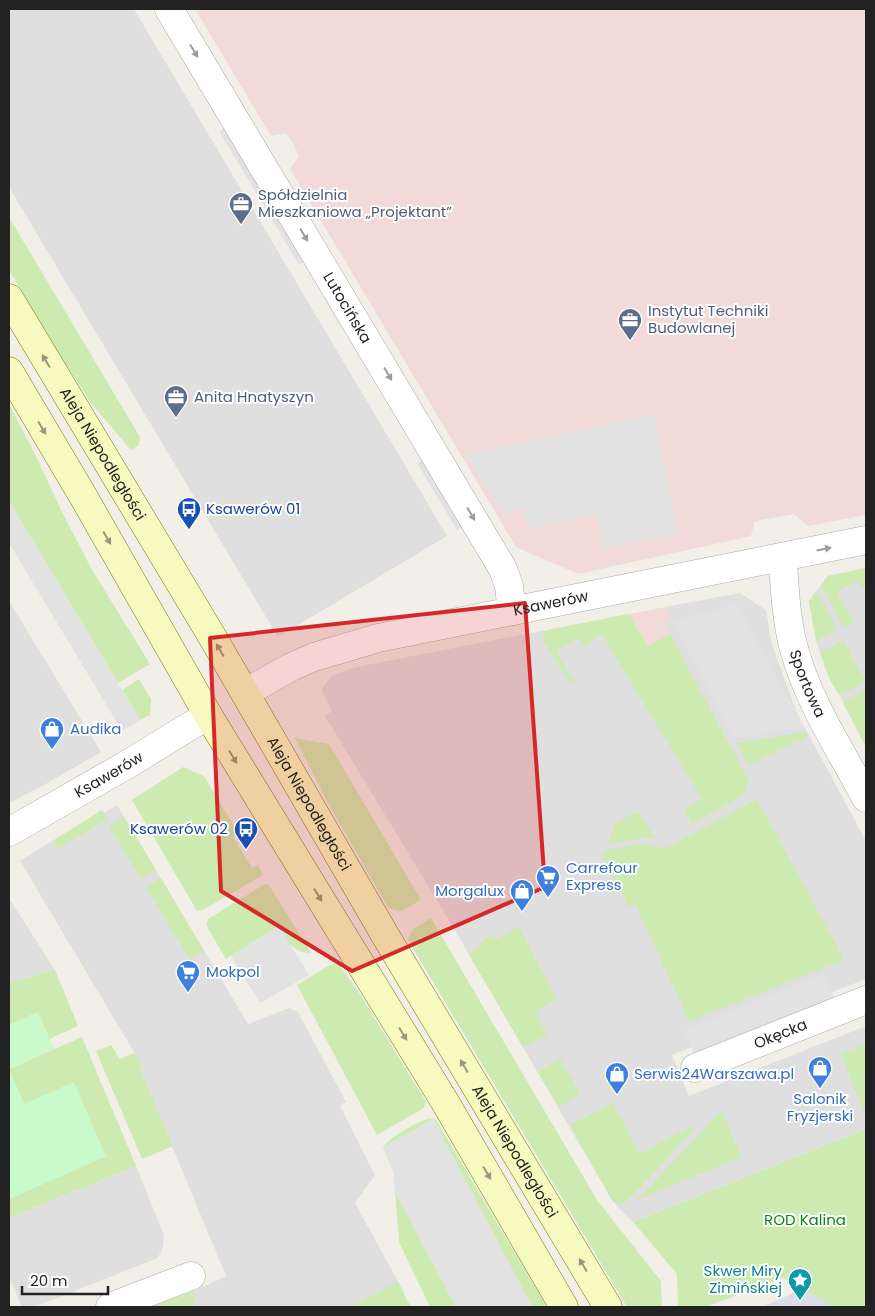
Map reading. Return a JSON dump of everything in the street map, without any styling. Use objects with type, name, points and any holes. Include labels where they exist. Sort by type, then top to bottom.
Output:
[{"type":"main road","name":"Aleja Niepodległości","points":[[9,298],[244,693],[385,935],[608,1307]]},
{"type":"main road","points":[[9,371],[208,715],[445,1102],[564,1307]]},
{"type":"main road","points":[[208,715],[244,693]]},
{"type":"street","name":"Lutocińska","points":[[169,9],[503,569],[509,586],[512,611]]},
{"type":"street","name":"Ksawerów","points":[[244,693],[291,667],[340,648],[378,638],[866,540]]},
{"type":"street","name":"Sportowa","points":[[783,557],[784,593],[796,655],[819,712],[866,798]]},
{"type":"street","name":"Ksawerów","points":[[9,832],[128,764],[208,715]]},
{"type":"street","name":"Okęcka","points":[[695,1068],[866,1000]]},
{"type":"street","points":[[110,1307],[191,1276]]},
{"type":"highlighted area","points":[[525,603],[545,887],[352,971],[221,891],[210,638]]},
{"type":"shaded area","points":[[9,9],[134,9],[447,536],[278,637],[9,187]]},
{"type":"shaded area","name":"Instytut Techniki Budowlanej","points":[[195,9],[866,9],[866,515],[808,526],[794,514],[755,521],[751,536],[578,574],[516,547],[290,169],[299,156],[294,145],[286,133],[271,136]]},
{"type":"shaded area","points":[[227,126],[307,260],[299,265],[219,131]]},
{"type":"shaded area","points":[[654,414],[678,534],[604,548],[596,514],[530,529],[522,508],[504,515],[465,455]]},
{"type":"shaded area","points":[[426,458],[465,525],[457,530],[417,463]]},
{"type":"shaded area","points":[[9,501],[140,720],[122,731],[9,543]]},
{"type":"shaded area","points":[[866,568],[866,747],[825,667],[816,641],[809,601],[828,576]]},
{"type":"shaded area","points":[[740,593],[766,610],[772,645],[797,713],[866,841],[866,979],[672,1055],[689,1096],[866,1026],[866,1129],[633,1222],[613,1202],[456,932],[325,716],[332,711],[322,691],[324,685],[333,675],[356,667],[629,614],[647,646],[663,623],[672,620],[665,607]]},
{"type":"shaded area","points":[[9,601],[101,752],[9,803]]},
{"type":"shaded area","points":[[735,601],[804,728],[734,738],[672,620],[719,610]]},
{"type":"shaded area","points":[[665,607],[672,620],[664,623],[670,634],[648,646],[629,614]]},
{"type":"shaded area","points":[[117,805],[248,1024],[289,1008],[298,1012],[346,1102],[340,1106],[375,1175],[355,1203],[405,1294],[373,1307],[151,1307],[194,1291],[226,1276],[140,1069],[143,1067],[20,861],[102,810],[104,813]]},
{"type":"shaded area","points":[[9,898],[55,970],[9,983]]},
{"type":"shaded area","points":[[279,926],[309,975],[260,1003],[231,956]]},
{"type":"shaded area","points":[[824,974],[834,998],[694,1053],[684,1030]]},
{"type":"shaded area","points":[[433,1119],[532,1307],[456,1307],[395,1191],[393,1171],[383,1148]]},
{"type":"shaded area","points":[[136,1166],[164,1235],[163,1246],[158,1258],[34,1307],[22,1307],[9,1276],[9,1218]]},
{"type":"shaded area","name":"Skwer Miry Zimińskiej","points":[[799,1287],[835,1307],[762,1307],[792,1294]]},
{"type":"green space","points":[[9,217],[140,437],[138,446],[131,450],[91,403],[9,270]]},
{"type":"green space","points":[[9,404],[91,568],[150,664],[118,683],[9,501]]},
{"type":"green space","points":[[866,568],[866,585],[862,588],[858,581],[837,592],[854,623],[844,628],[821,585],[828,576]]},
{"type":"green space","points":[[816,591],[837,629],[816,641],[809,601]]},
{"type":"green space","points":[[629,614],[648,646],[670,634],[749,781],[743,795],[692,824],[684,810],[702,799],[602,635],[584,645],[579,638],[556,651],[574,681],[570,684],[543,640],[544,632],[548,630]]},
{"type":"green space","points":[[842,641],[865,680],[863,684],[840,695],[830,680],[820,653]]},
{"type":"green space","points":[[139,679],[151,699],[150,715],[140,720],[122,690]]},
{"type":"green space","points":[[866,690],[866,747],[843,703]]},
{"type":"green space","points":[[807,732],[807,737],[748,765],[736,743]]},
{"type":"green space","points":[[295,738],[329,744],[421,900],[402,911],[389,909],[328,803]]},
{"type":"green space","points":[[183,767],[204,776],[238,833],[233,837],[252,868],[258,865],[263,875],[205,909],[197,911],[132,800]]},
{"type":"green space","points":[[757,799],[842,955],[839,962],[689,1021],[635,904],[629,907],[603,857],[605,850],[646,843],[664,849]]},
{"type":"green space","points":[[102,810],[107,819],[58,849],[53,841]]},
{"type":"green space","points":[[634,813],[639,813],[656,839],[649,837],[608,844],[614,825]]},
{"type":"green space","points":[[124,817],[156,870],[141,879],[109,826]]},
{"type":"green space","points":[[161,878],[204,951],[189,959],[146,887]]},
{"type":"green space","points":[[265,884],[269,885],[311,953],[294,948],[279,926],[226,959],[206,925],[208,919]]},
{"type":"green space","points":[[431,918],[597,1200],[661,1281],[662,1307],[627,1307],[408,940],[413,929]]},
{"type":"green space","points":[[519,927],[557,999],[535,1012],[547,1035],[523,1047],[469,955],[486,938],[492,936],[497,939]]},
{"type":"green space","points":[[334,964],[339,965],[358,991],[426,1102],[424,1108],[377,1135],[297,985]]},
{"type":"green space","points":[[55,970],[78,1026],[49,1039],[38,1012],[9,1025],[9,983]]},
{"type":"green space","points":[[38,1012],[54,1049],[9,1069],[9,1025]]},
{"type":"green space","points":[[82,1037],[136,1166],[9,1218],[9,1199],[106,1156],[24,1104],[9,1069]]},
{"type":"green space","points":[[866,1044],[866,1109],[863,1110],[841,1054]]},
{"type":"green space","points":[[111,1045],[120,1059],[135,1053],[143,1067],[140,1069],[173,1146],[142,1159],[96,1051]]},
{"type":"green space","points":[[560,1058],[580,1094],[559,1107],[538,1072]]},
{"type":"green space","points":[[9,1069],[24,1104],[74,1082],[106,1156],[9,1199]]},
{"type":"green space","points":[[613,1103],[640,1154],[689,1127],[695,1129],[625,1203],[613,1202],[570,1125]]},
{"type":"green space","points":[[722,1110],[741,1157],[637,1200]]},
{"type":"green space","points":[[430,1118],[433,1119],[383,1148],[386,1143],[397,1135]]},
{"type":"green space","points":[[433,1119],[436,1120],[547,1307],[532,1307]]},
{"type":"green space","name":"ROD Kalina","points":[[866,1129],[866,1307],[762,1307],[792,1294],[799,1287],[783,1278],[705,1307],[678,1307],[677,1274],[633,1222]]},
{"type":"green space","points":[[395,1191],[456,1307],[430,1307],[399,1242]]},
{"type":"green space","points":[[398,1282],[411,1307],[349,1307]]},
{"type":"green space","points":[[194,1291],[194,1307],[151,1307]]},
{"type":"place","name":"Spółdzielnia Mieszkaniowa „Projektant”","points":[[241,225]]},
{"type":"place","name":"Instytut Techniki Budowlanej","points":[[630,341]]},
{"type":"place","name":"Anita Hnatyszyn","points":[[176,418]]},
{"type":"place","name":"Ksawerów 01","points":[[189,530]]},
{"type":"place","name":"Audika","points":[[52,750]]},
{"type":"place","name":"Ksawerów 02","points":[[246,850]]},
{"type":"place","name":"Carrefour Express","points":[[548,898]]},
{"type":"place","name":"Morgalux","points":[[522,912]]},
{"type":"place","name":"Mokpol","points":[[188,993]]},
{"type":"place","name":"Salonik Fryzjerski","points":[[820,1089]]},
{"type":"place","name":"Serwis24Warszawa.pl","points":[[617,1095]]},
{"type":"place","name":"Skwer Miry Zimińskiej","points":[[800,1301]]}]
